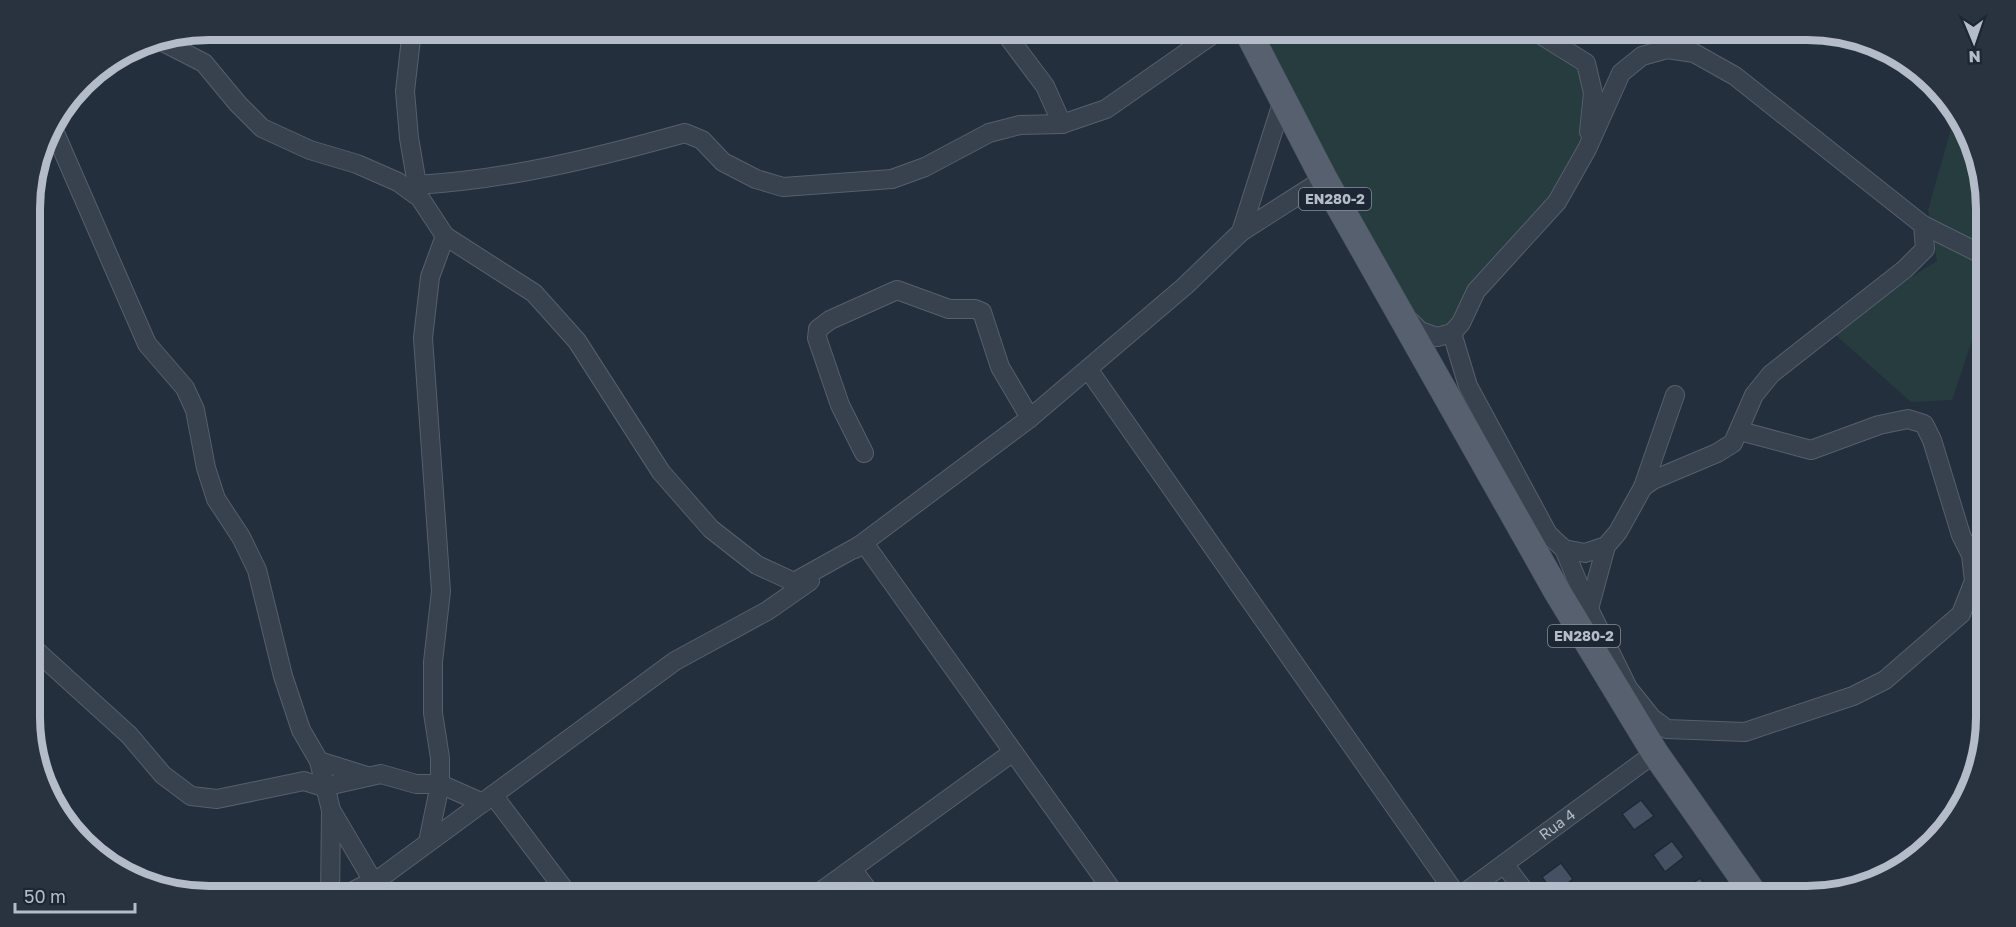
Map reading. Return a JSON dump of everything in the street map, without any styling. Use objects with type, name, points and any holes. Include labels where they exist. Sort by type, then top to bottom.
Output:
[{"type":"main road","name":"EN280-2","points":[[1252,40],[1324,179],[1558,593],[1655,753],[1748,886]]},
{"type":"street","points":[[1011,40],[1045,86],[1062,124]]},
{"type":"street","points":[[170,46],[204,63],[238,104],[262,128],[310,150],[357,164],[419,192],[537,171],[685,133],[702,140],[723,162],[756,179],[783,187],[892,179],[925,167],[988,133],[1020,125],[1062,124],[1106,109],[1204,40]]},
{"type":"street","points":[[1549,40],[1586,63],[1593,93],[1587,149]]},
{"type":"street","points":[[411,41],[405,91],[409,138],[419,192],[445,236],[534,293],[577,341],[661,472],[711,529],[757,565],[794,582],[864,543]]},
{"type":"street","points":[[1397,308],[1420,331],[1437,337],[1452,333],[1461,323],[1476,291],[1557,202],[1587,149],[1621,73],[1642,56],[1667,50],[1694,53],[1735,76],[1923,225],[1976,252]]},
{"type":"street","points":[[1241,232],[1282,100]]},
{"type":"street","points":[[57,137],[147,344],[185,388],[195,410],[206,468],[216,499],[257,570],[283,676],[300,730],[319,761],[323,787],[331,810],[374,881]]},
{"type":"street","points":[[364,886],[374,881],[488,799],[675,661],[768,611],[864,543],[1030,418],[1185,286],[1241,232],[1324,179]]},
{"type":"street","points":[[1643,487],[1653,480],[1717,453],[1733,443],[1754,394],[1771,374],[1905,269],[1925,249],[1923,225]]},
{"type":"street","points":[[428,842],[440,784],[440,758],[433,713],[433,662],[441,591],[423,338],[430,277],[445,236]]},
{"type":"street","points":[[864,453],[840,405],[817,338],[818,329],[830,320],[897,290],[949,309],[975,309],[982,312],[1000,367],[1030,418]]},
{"type":"street","points":[[1452,333],[1467,386],[1548,534],[1564,549],[1589,609],[1628,687],[1652,718],[1667,729],[1745,732],[1853,696],[1885,680],[1961,614],[1974,581],[1971,555],[1961,535],[1932,440],[1924,424],[1908,419],[1879,425],[1811,450],[1740,431]]},
{"type":"street","points":[[1088,369],[1450,886]]},
{"type":"street","points":[[1589,609],[1606,546],[1618,532],[1643,487],[1675,395]]},
{"type":"street","points":[[864,543],[1109,886]]},
{"type":"street","points":[[1564,549],[1585,554],[1606,546]]},
{"type":"street","points":[[40,654],[129,735],[163,775],[191,796],[217,799],[304,781],[323,787],[381,774],[416,783],[440,784],[488,799],[561,886]]},
{"type":"street","points":[[828,886],[1013,752]]},
{"type":"street","name":"Rua 4","points":[[1473,886],[1655,753]]},
{"type":"street","points":[[319,761],[367,776]]},
{"type":"street","points":[[330,886],[331,810]]},
{"type":"street","points":[[1504,864],[1521,886]]},
{"type":"street","points":[[852,869],[865,886]]},
{"type":"green space","points":[[1253,40],[1549,40],[1586,63],[1587,149],[1452,333],[1420,331]]},
{"type":"green space","points":[[1952,124],[1963,145],[1974,188],[1976,330],[1952,400],[1911,402],[1829,329],[1937,261],[1928,210]]},
{"type":"building","points":[[1641,800],[1654,816],[1634,830],[1622,814]]},
{"type":"building","points":[[1672,841],[1684,857],[1665,872],[1653,855]]},
{"type":"building","points":[[1561,863],[1573,879],[1564,886],[1548,886],[1542,877]]},
{"type":"building","points":[[1700,878],[1706,886],[1689,886]]}]
